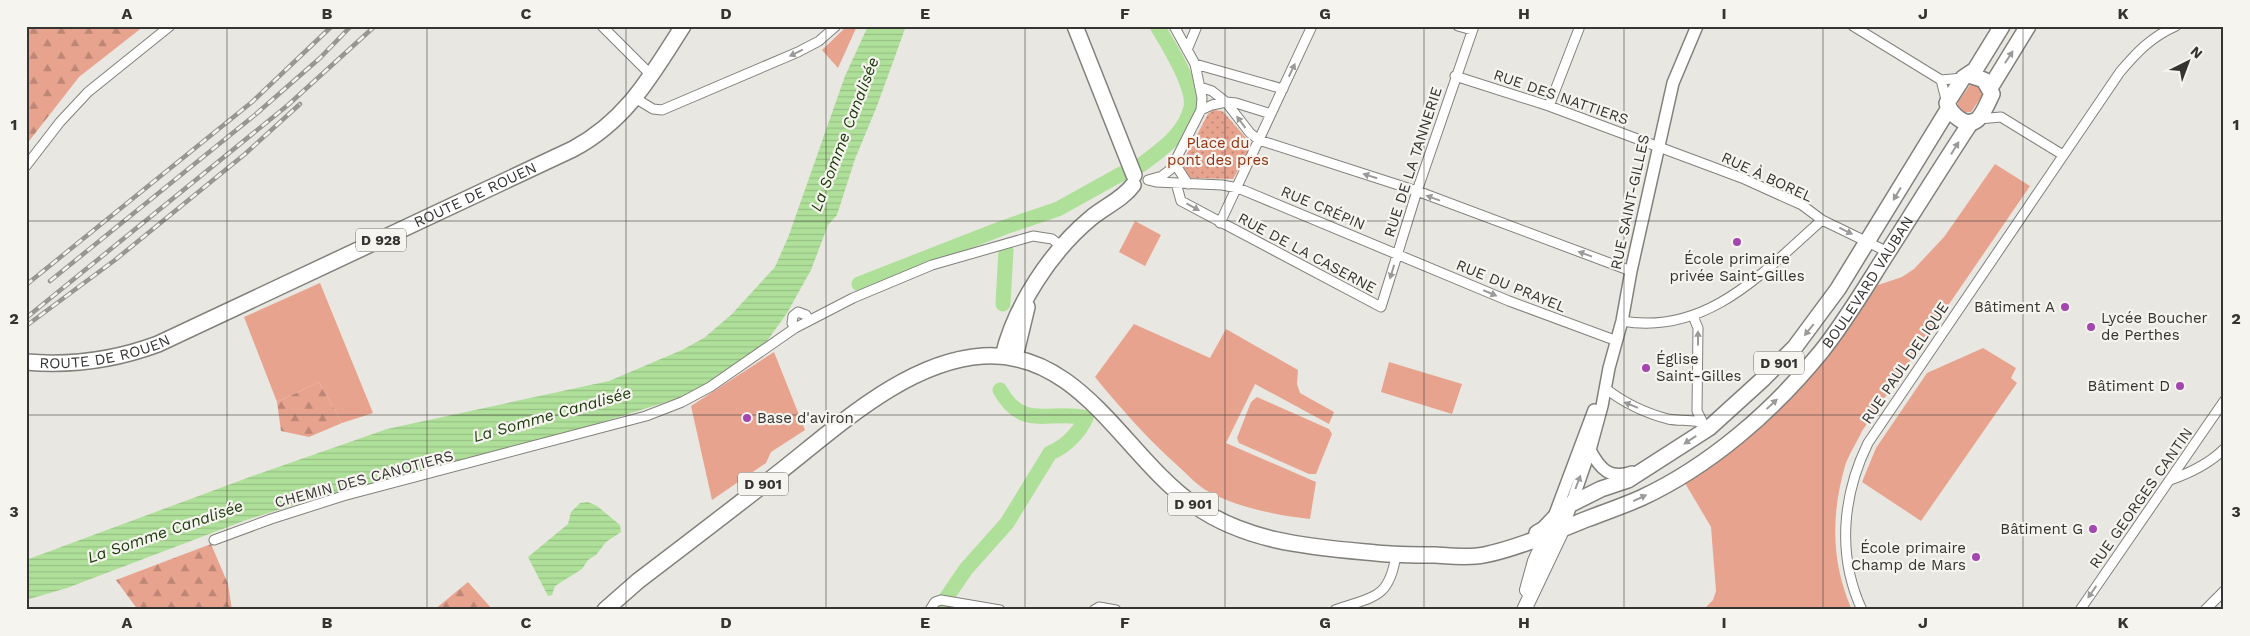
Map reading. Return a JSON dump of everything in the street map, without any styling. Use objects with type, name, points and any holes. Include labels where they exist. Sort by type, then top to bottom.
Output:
[{"type":"main road","name":"ROUTE DE ROUEN","points":[[26,362],[81,363],[114,358],[140,351],[180,335],[573,149],[606,128],[635,98],[683,26]]},
{"type":"main road","points":[[1009,356],[1014,322],[1040,275],[1062,247],[1090,218],[1139,180],[1076,26]]},
{"type":"main road","points":[[1966,76],[1977,66],[2002,26]]},
{"type":"main road","points":[[1966,76],[1984,80],[1991,91],[2028,26]]},
{"type":"main road","name":"BOULEVARD VAUBAN","points":[[1570,506],[1600,489],[1628,480],[1655,463],[1763,379],[1811,328],[1868,242],[1966,76]]},
{"type":"main road","name":"BOULEVARD VAUBAN","points":[[1555,532],[1642,497],[1676,478],[1751,424],[1796,381],[1824,349],[1991,91]]},
{"type":"main road","points":[[1948,106],[1957,118],[1974,120]]},
{"type":"main road","points":[[1009,356],[1023,330],[1030,295]]},
{"type":"main road","points":[[1023,330],[1032,352],[1043,367]]},
{"type":"main road","name":"D 901","points":[[605,610],[646,575],[839,426],[885,393],[929,369],[950,362],[980,356],[1009,356],[1043,367],[1061,376],[1079,391],[1158,475],[1182,496],[1206,513],[1232,527],[1274,540],[1310,546],[1396,555],[1432,555],[1503,544],[1538,532],[1555,532],[1561,510],[1570,506]]},
{"type":"main road","points":[[1432,555],[1482,556],[1555,532]]},
{"type":"main road","name":"RUE SAINT-GILLES","points":[[1523,610],[1539,552],[1555,532]]},
{"type":"main road","name":"RUE SAINT-GILLES","points":[[1523,610],[1555,532]]},
{"type":"main road","points":[[1526,542],[1539,552]]},
{"type":"street","points":[[26,166],[60,122],[88,92],[170,26]]},
{"type":"street","points":[[602,26],[651,75]]},
{"type":"street","points":[[635,98],[653,109],[662,110],[798,52],[819,41],[836,26]]},
{"type":"street","points":[[1139,180],[1162,176],[1174,164],[1201,110],[1200,87],[1195,64],[1174,26]]},
{"type":"street","points":[[1187,50],[1197,26]]},
{"type":"street","points":[[1220,223],[1312,26]]},
{"type":"street","points":[[1458,26],[1473,28]]},
{"type":"street","points":[[1549,106],[1580,26]]},
{"type":"street","name":"RUE SAINT-GILLES","points":[[1570,506],[1590,450],[1602,406],[1673,83],[1697,26]]},
{"type":"street","points":[[1853,26],[1941,80],[1966,76]]},
{"type":"street","name":"RUE PAUL DELIQUE","points":[[1862,610],[1849,570],[1845,529],[1850,492],[1860,459],[1885,417],[2120,72],[2140,48],[2158,34],[2176,26]]},
{"type":"street","name":"RUE DE LA TANNERIE","points":[[1381,307],[1455,76],[1473,28]]},
{"type":"street","points":[[1195,64],[1283,89]]},
{"type":"street","name":"RUE DES NATTIERS","points":[[1455,76],[1549,106],[1658,146]]},
{"type":"street","points":[[1941,80],[1948,106]]},
{"type":"street","points":[[1200,87],[1212,91],[1226,102],[1250,133],[1259,140],[1417,192],[1631,271]]},
{"type":"street","points":[[1991,91],[2001,118]]},
{"type":"street","points":[[1201,110],[1212,104],[1226,102],[1236,103],[1272,114]]},
{"type":"street","points":[[1974,120],[1984,117],[2001,118],[2063,155]]},
{"type":"street","name":"RUE À BOREL","points":[[1658,146],[1742,178],[1802,205],[1822,220],[1888,252]]},
{"type":"street","points":[[1174,164],[1188,184]]},
{"type":"street","name":"RUE CRÉPIN","points":[[1139,180],[1222,185],[1238,188],[1397,254]]},
{"type":"street","name":"RUE DE LA CASERNE","points":[[1176,183],[1180,200],[1220,223],[1381,307]]},
{"type":"street","points":[[1622,321],[1650,324],[1693,316],[1744,289],[1822,220]]},
{"type":"street","name":"CHEMIN DES CANOTIERS","points":[[214,540],[343,496],[646,416],[682,402],[710,387],[809,320],[853,298],[932,265],[1033,236],[1052,238],[1062,247]]},
{"type":"street","name":"RUE DU PRAYEL","points":[[1397,254],[1509,301],[1617,341]]},
{"type":"street","name":"CHEMIN DES CANOTIERS","points":[[795,328],[792,323],[793,316],[798,312],[806,315],[809,320]]},
{"type":"street","points":[[1693,316],[1698,328],[1698,411],[1706,424]]},
{"type":"street","points":[[1605,388],[1625,403],[1669,419],[1706,424]]},
{"type":"street","name":"RUE SAINT-GILLES","points":[[1555,532],[1597,402],[1605,388]]},
{"type":"street","name":"RUE GEORGES CANTIN","points":[[2080,610],[2224,401]]},
{"type":"street","points":[[2170,480],[2191,473],[2217,456],[2224,449]]},
{"type":"street","points":[[1590,450],[1600,468],[1609,474],[1626,475],[1655,463]]},
{"type":"street","points":[[1335,610],[1381,594],[1393,572],[1396,555]]},
{"type":"street","points":[[2205,610],[2223,592]]},
{"type":"street","points":[[930,610],[935,602],[945,600],[1000,610]]},
{"type":"street","points":[[1094,610],[1099,607],[1116,610]]},
{"type":"green space","points":[[26,26],[144,26],[79,77],[26,145]]},
{"type":"green space","points":[[847,26],[857,26],[838,68],[822,50]]},
{"type":"green space","points":[[1972,82],[1982,87],[1982,96],[1971,112],[1961,113],[1958,110],[1958,102]]},
{"type":"green space","name":"Place du pont des pres","points":[[1214,110],[1222,111],[1252,145],[1233,179],[1191,178],[1184,174],[1182,163],[1208,114]]},
{"type":"green space","points":[[1995,164],[2030,186],[1862,431],[1845,466],[1837,502],[1835,538],[1840,574],[1852,610],[1703,610],[1713,600],[1716,591],[1711,527],[1682,478],[1799,385],[1844,335],[1871,291],[1878,285],[1902,277],[1914,269],[1944,237]]},
{"type":"green space","points":[[1135,221],[1161,235],[1145,266],[1119,252]]},
{"type":"green space","points":[[320,283],[373,413],[342,423],[319,382],[277,402],[244,317]]},
{"type":"green space","points":[[1134,324],[1210,358],[1226,329],[1298,370],[1297,384],[1300,393],[1334,412],[1329,424],[1255,384],[1226,443],[1316,482],[1310,519],[1255,509],[1228,501],[1204,489],[1156,445],[1125,412],[1095,377]]},
{"type":"green space","points":[[1983,348],[2016,368],[2011,378],[2017,383],[1921,521],[1862,482],[1876,448],[1927,373]]},
{"type":"green space","name":"Base d'aviron","points":[[774,352],[805,430],[771,452],[766,463],[712,500],[691,406]]},
{"type":"green space","points":[[1389,362],[1462,384],[1452,414],[1381,392]]},
{"type":"green space","points":[[319,382],[342,423],[309,437],[281,431],[277,402]]},
{"type":"green space","points":[[1257,397],[1329,429],[1332,434],[1316,474],[1309,474],[1239,443],[1237,438],[1251,402]]},
{"type":"green space","points":[[211,544],[228,584],[232,610],[138,610],[116,580]]},
{"type":"green space","points":[[468,582],[493,610],[434,610]]},
{"type":"water","name":"La Somme Canalisée","points":[[868,26],[906,26],[877,106],[855,159],[837,215],[828,225],[811,270],[787,313],[762,348],[699,390],[685,396],[549,439],[323,496],[246,520],[67,588],[26,600],[26,560],[247,478],[387,429],[609,381],[682,350],[704,338],[732,314],[775,267],[789,235],[845,76]]},
{"type":"water","points":[[588,502],[597,506],[620,525],[621,532],[606,542],[582,569],[555,586],[552,595],[548,596],[528,557],[568,524],[571,512],[580,503]]},
{"type":"waterway","points":[[1141,165],[1172,140],[1184,125],[1191,107],[1189,88],[1185,77],[1157,26]]},
{"type":"waterway","points":[[859,284],[1005,227],[1058,209],[1121,174]]},
{"type":"waterway","points":[[1003,304],[1006,250]]},
{"type":"waterway","points":[[938,610],[966,569],[1007,523],[1050,453],[1071,439],[1080,429],[1086,418],[1028,415],[1018,411],[1009,403],[1000,390]]},
{"type":"railway","points":[[26,285],[252,102],[332,26]]},
{"type":"railway","points":[[256,114],[320,58],[351,26]]},
{"type":"railway","points":[[26,318],[288,105],[375,26]]},
{"type":"railway","points":[[26,326],[115,260],[245,154],[300,104]]},
{"type":"railway","points":[[50,281],[261,110]]},
{"type":"place","name":"École primaire privée Saint-Gilles","points":[[1737,242]]},
{"type":"place","name":"Bâtiment A","points":[[2065,307]]},
{"type":"place","name":"Lycée Boucher de Perthes","points":[[2091,327]]},
{"type":"place","name":"Église Saint-Gilles","points":[[1646,368]]},
{"type":"place","name":"Bâtiment D","points":[[2180,386]]},
{"type":"place","name":"Base d'aviron","points":[[747,418]]},
{"type":"place","name":"Bâtiment G","points":[[2093,529]]},
{"type":"place","name":"École primaire Champ de Mars","points":[[1976,557]]}]
